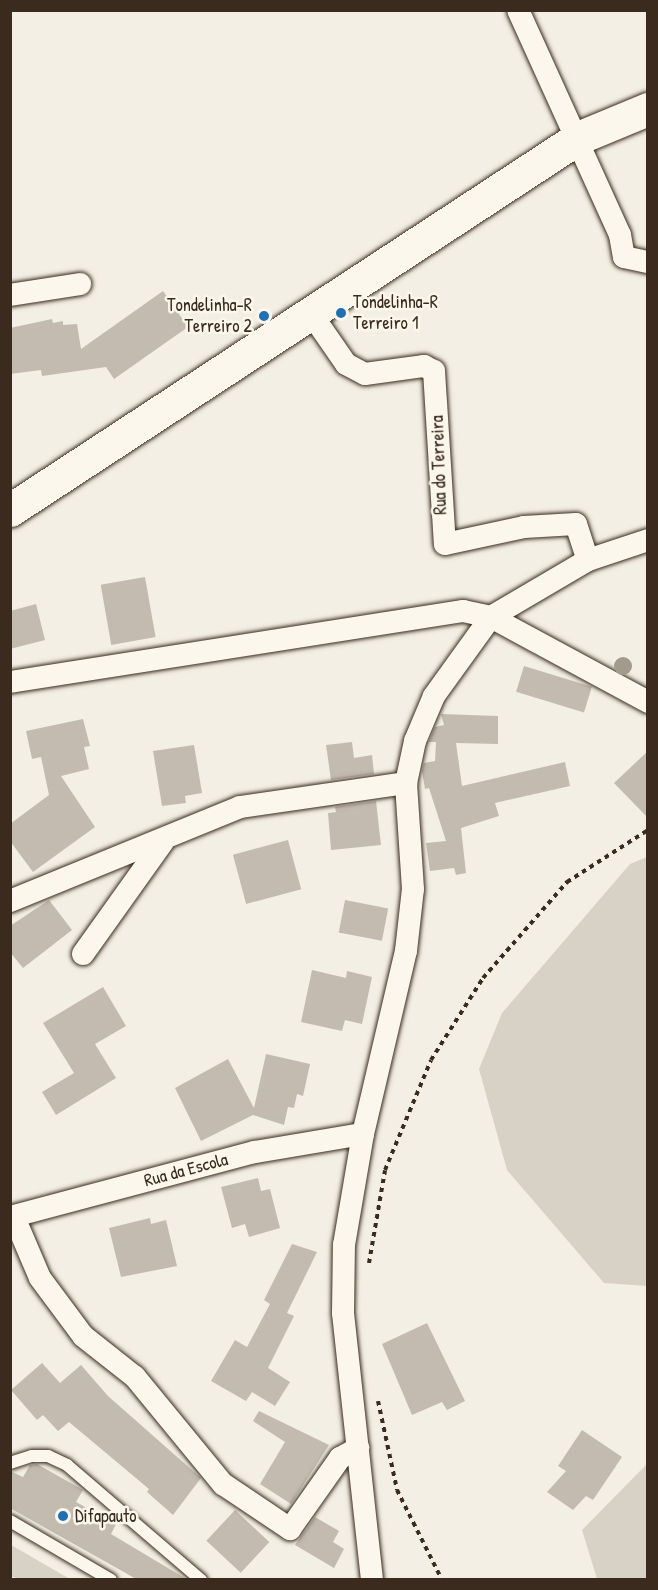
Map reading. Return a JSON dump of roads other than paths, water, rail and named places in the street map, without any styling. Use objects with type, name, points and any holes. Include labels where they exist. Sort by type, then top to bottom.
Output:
[{"type":"main road","points":[[10,510],[578,138],[648,109]]},
{"type":"street","points":[[518,10],[620,235],[624,257],[648,262]]},
{"type":"street","points":[[10,295],[80,284]]},
{"type":"street","name":"Rua do Terreira","points":[[310,312],[345,364],[365,374],[424,366],[434,371],[444,544],[524,527],[576,524],[588,560]]},
{"type":"street","points":[[372,1580],[342,1313],[344,1245],[363,1134],[406,951],[413,889],[406,783],[415,741],[434,696],[490,617],[588,560],[648,540]]},
{"type":"street","points":[[10,682],[463,611],[490,617],[648,702]]},
{"type":"street","points":[[10,901],[163,842],[240,807],[406,783]]},
{"type":"street","points":[[83,954],[163,842]]},
{"type":"street","name":"Rua da Escola","points":[[12,1217],[255,1152],[363,1134]]},
{"type":"street","points":[[12,1217],[40,1278],[83,1336],[135,1377],[223,1484],[280,1523],[290,1529],[340,1458],[358,1448]]},
{"type":"lane","points":[[10,1463],[32,1456],[48,1456],[67,1465],[201,1580]]},
{"type":"lane","points":[[10,1521],[111,1580]]},
{"type":"place","name":"Tondelinha-R Terreiro 1","points":[[341,313]]},
{"type":"place","name":"Tondelinha-R Terreiro 2","points":[[264,316]]},
{"type":"place","name":"Difapauto","points":[[63,1516]]}]
